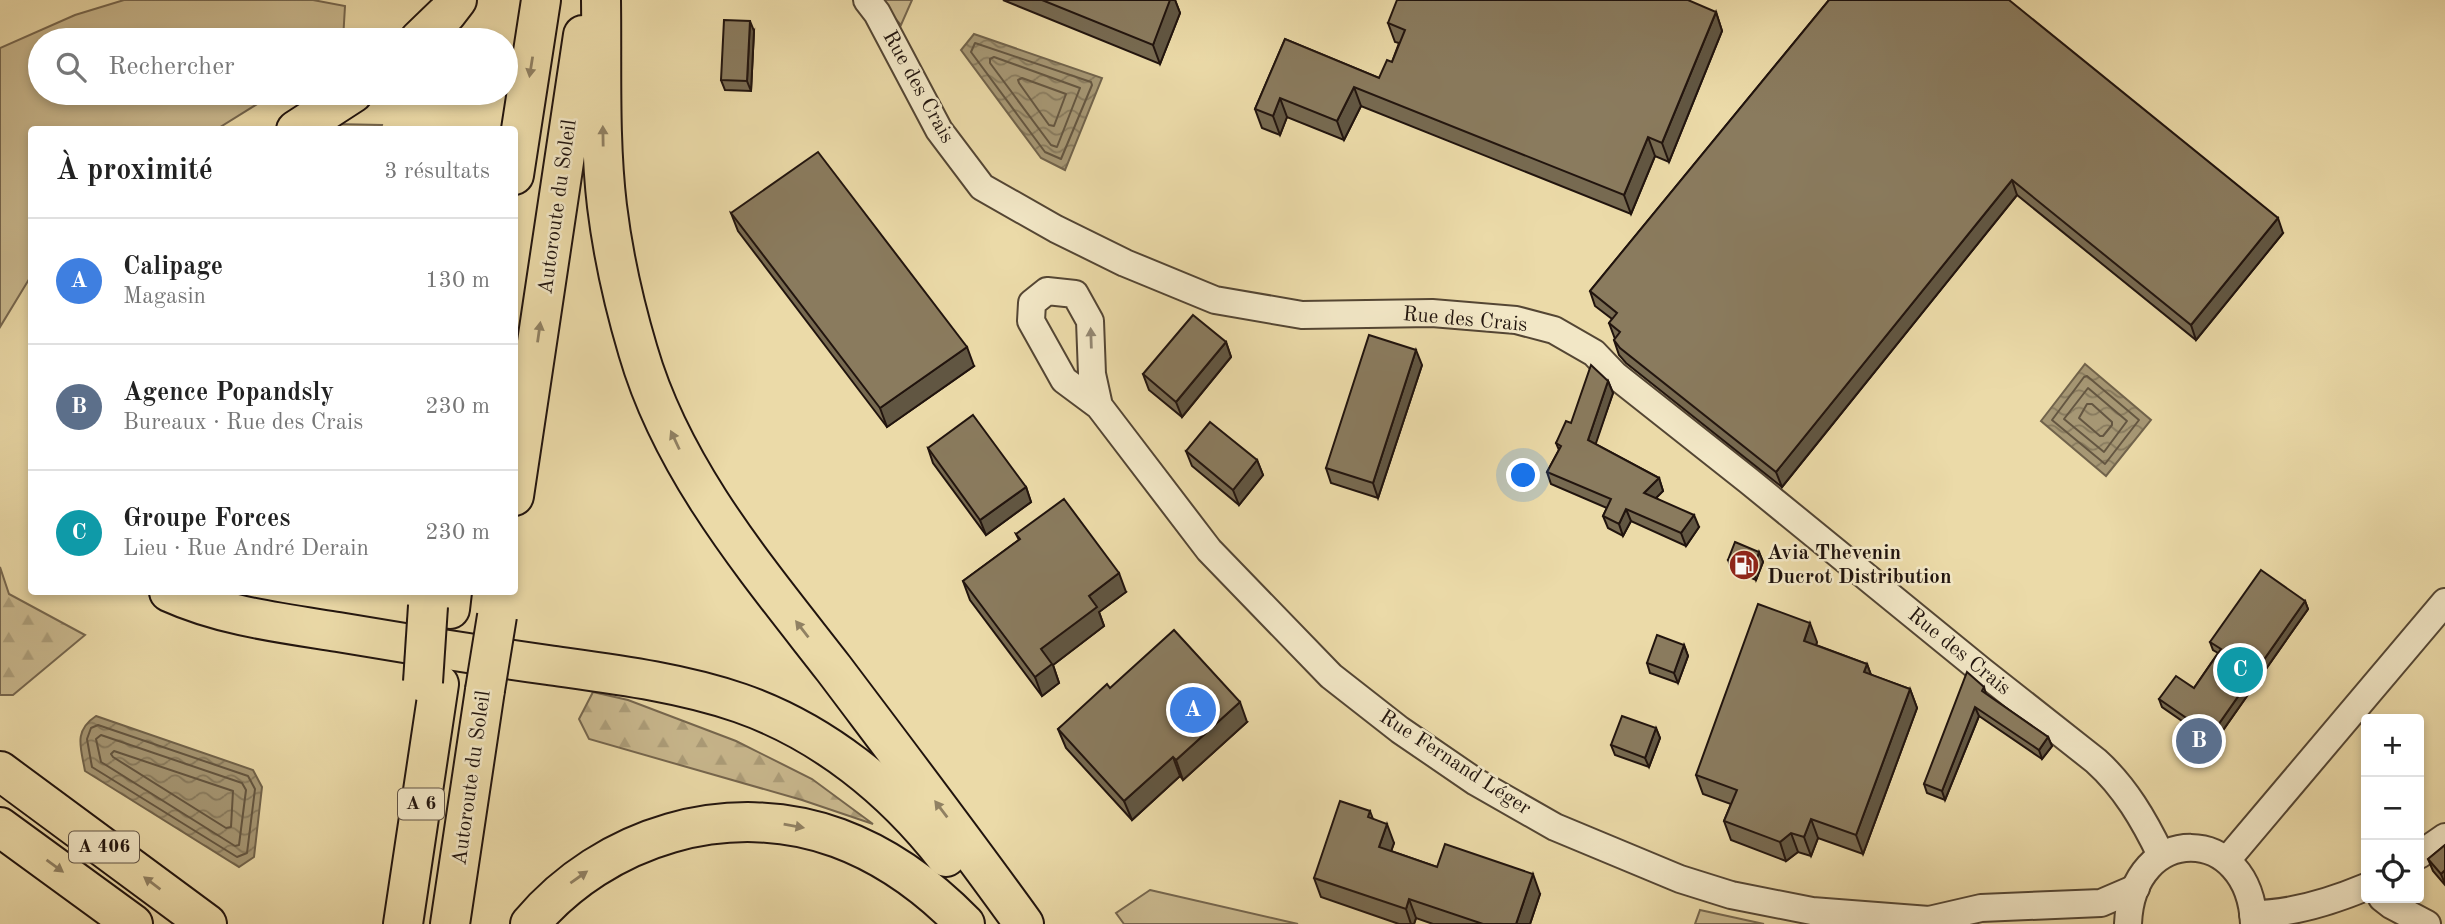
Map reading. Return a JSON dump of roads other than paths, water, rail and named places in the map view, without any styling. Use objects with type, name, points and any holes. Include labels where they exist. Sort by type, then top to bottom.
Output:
[{"type":"highway","points":[[431,28],[457,0]]},
{"type":"highway","points":[[518,149],[541,0]]},
{"type":"highway","name":"Autoroute du Soleil","points":[[518,469],[588,0]]},
{"type":"highway","points":[[601,0],[607,204],[614,257],[638,354],[658,404],[685,461],[717,515],[942,811],[1024,924]]},
{"type":"highway","points":[[302,126],[335,105]]},
{"type":"highway","points":[[177,595],[256,619],[614,674],[702,692],[742,704],[807,734],[851,762],[878,784],[911,814],[1000,924]]},
{"type":"highway","name":"A 6","points":[[403,924],[440,600]]},
{"type":"highway","name":"Autoroute du Soleil","points":[[450,924],[499,604]]},
{"type":"highway","name":"A 406","points":[[0,771],[207,924]]},
{"type":"highway","points":[[530,924],[575,879],[640,842],[686,828],[735,822],[785,824],[841,839],[892,864],[923,885],[965,924]]},
{"type":"highway","name":"A 406","points":[[0,827],[133,924]]},
{"type":"street","name":"Rue des Crais","points":[[867,0],[877,12],[939,130],[982,187],[1056,229],[1149,275],[1215,300],[1302,315],[1432,313],[1516,320],[1554,330],[1594,353],[1615,375],[2096,761],[2114,777],[2161,855]]},
{"type":"street","name":"Rue Fernand Léger","points":[[1099,406],[1209,550],[1331,676],[1400,730],[1476,782],[1555,827],[1680,879],[1731,895],[1812,911],[1939,922],[1981,908],[2101,903],[2136,888]]},
{"type":"street","points":[[2227,860],[2445,602]]},
{"type":"street","points":[[2424,852],[2445,837]]},
{"type":"street","points":[[2128,924],[2136,888],[2146,870],[2161,855],[2180,848],[2205,850],[2227,860],[2243,880],[2253,919],[2307,907],[2361,889]]},
{"type":"street","points":[[2388,903],[2427,924]]},
{"type":"water","points":[[974,34],[1102,78],[1065,170],[1041,158],[961,50]]},
{"type":"water","points":[[2085,364],[2151,420],[2106,476],[2041,421]]},
{"type":"water","points":[[96,716],[253,770],[262,787],[254,857],[239,867],[85,771],[81,734]]},
{"type":"place","name":"Avia Thevenin Ducrot Distribution","points":[[1744,565]]},
{"type":"place","name":"Groupe Forces","points":[[2240,670]]},
{"type":"place","name":"Calipage","points":[[1193,710]]},
{"type":"place","name":"Agence Popandsly","points":[[2199,741]]}]
